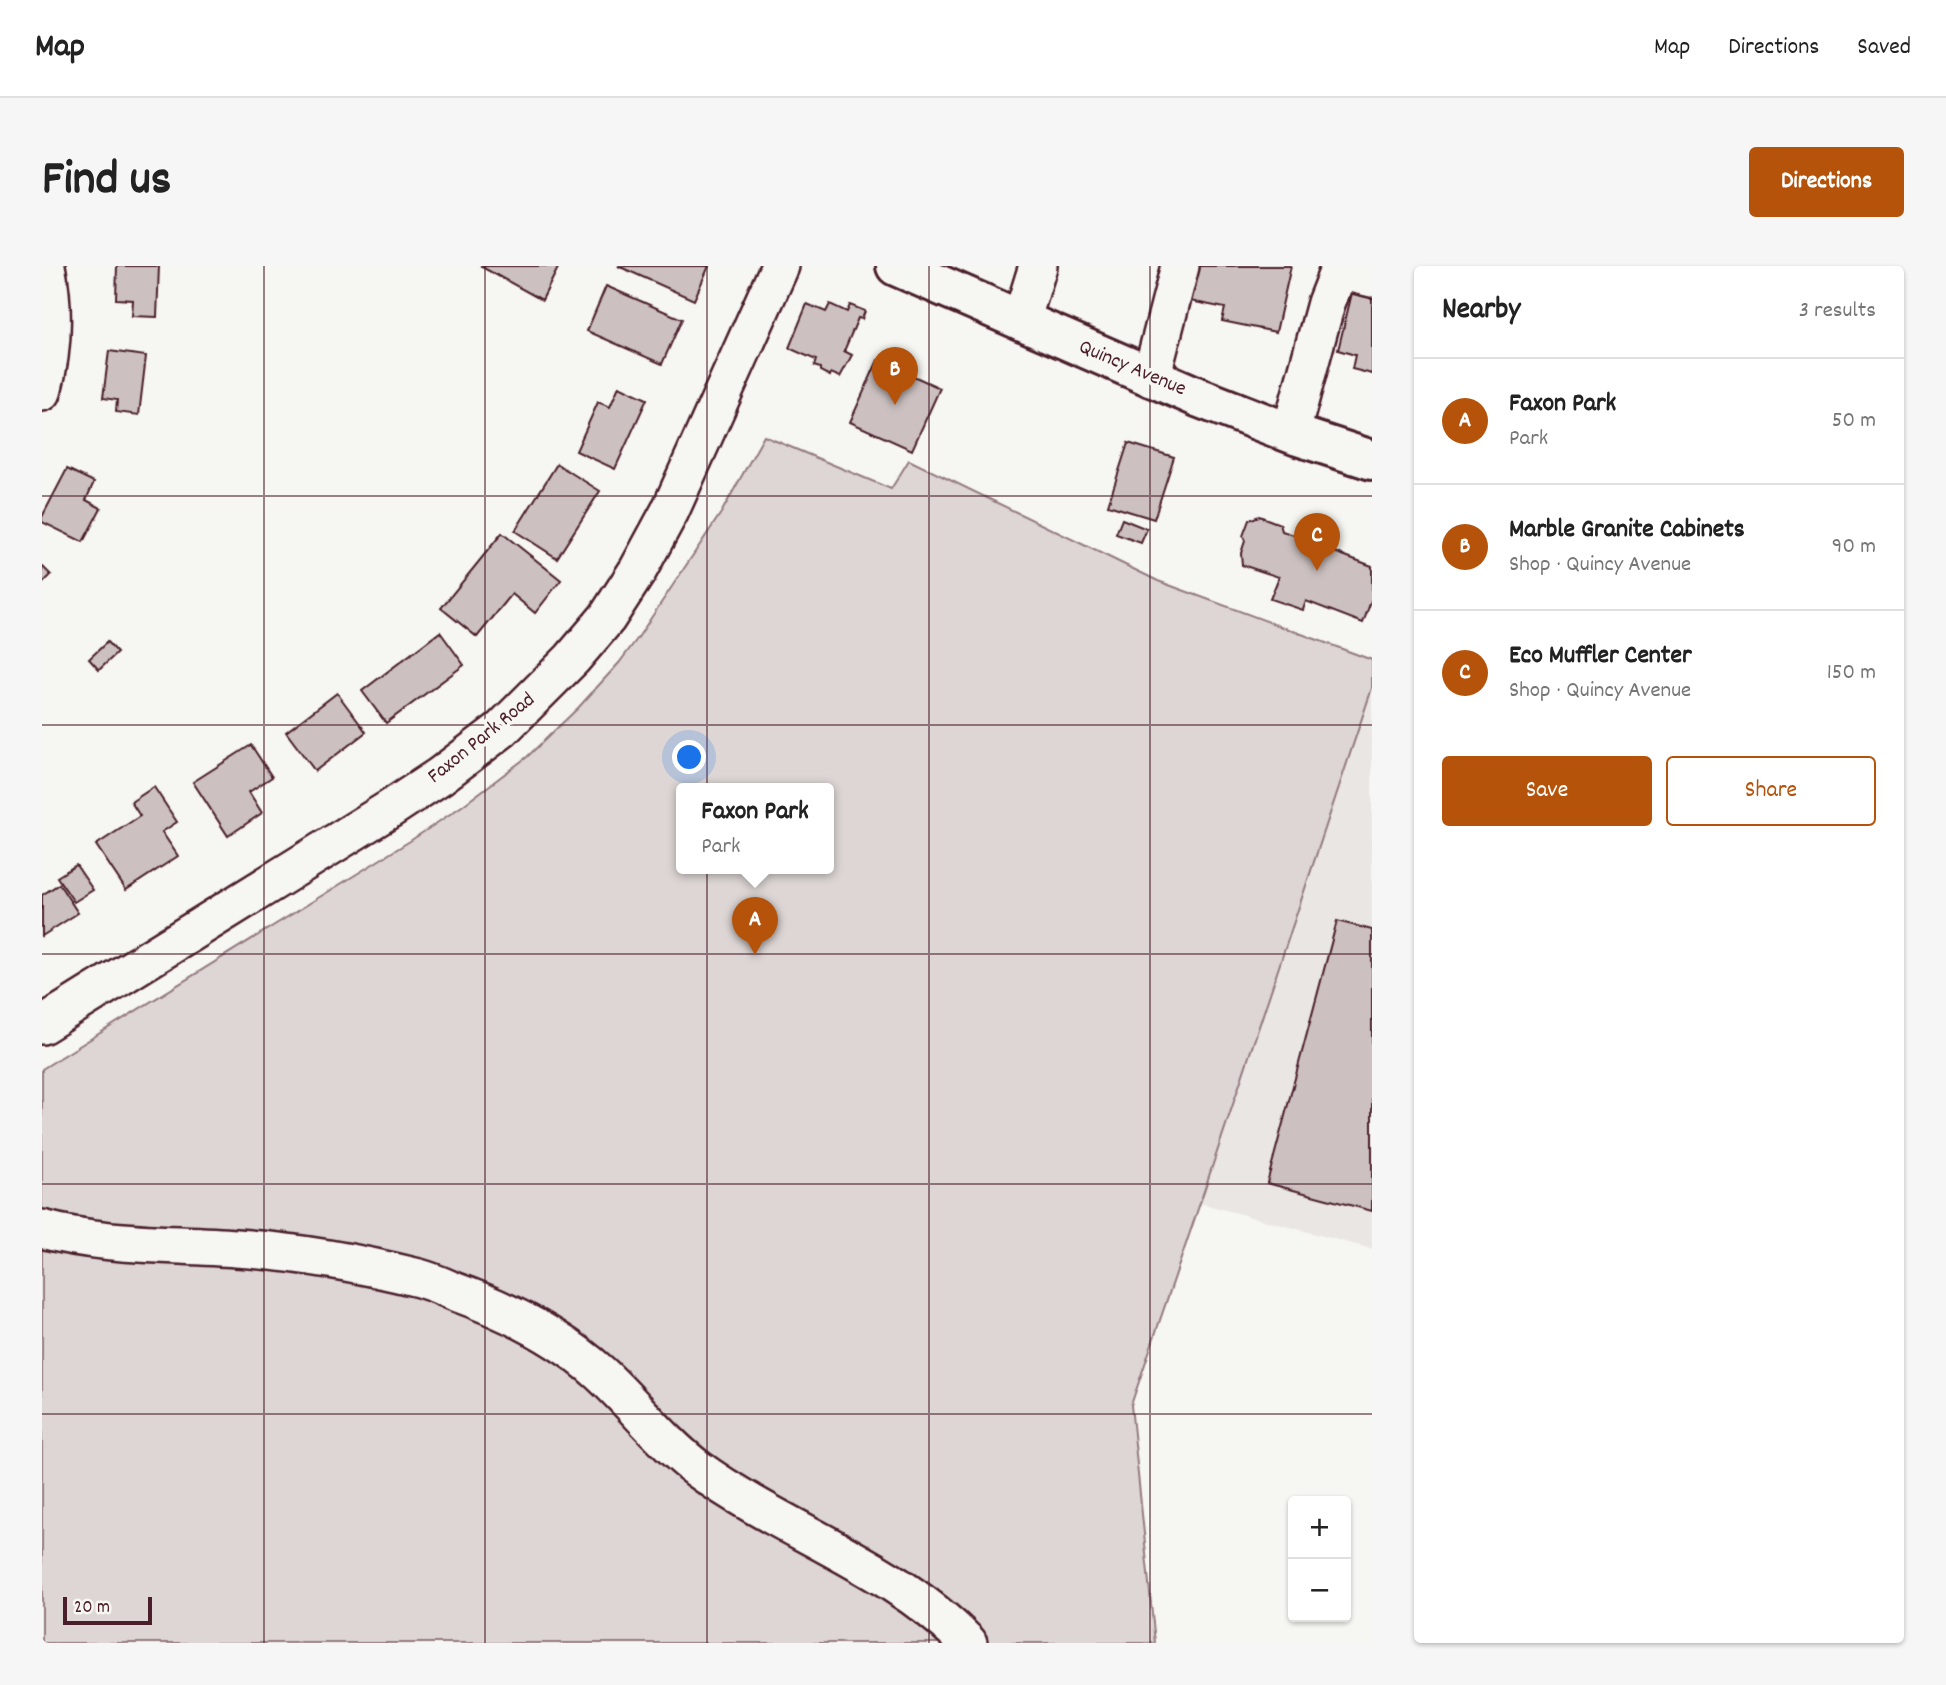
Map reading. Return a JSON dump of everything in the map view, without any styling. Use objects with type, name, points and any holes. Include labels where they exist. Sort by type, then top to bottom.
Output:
[{"type":"main road","name":"Quincy Avenue","points":[[909,269],[1021,321],[1248,418],[1372,460]]},
{"type":"street","points":[[42,392],[51,327],[46,266]]},
{"type":"street","name":"Faxon Park Road","points":[[42,1025],[416,793],[502,729],[551,682],[607,618],[653,543],[670,511],[780,266]]},
{"type":"street","points":[[1021,321],[1038,266]]},
{"type":"street","points":[[1152,378],[1180,266]]},
{"type":"street","points":[[1291,432],[1326,303],[1339,271],[1372,278]]},
{"type":"street","points":[[42,1229],[80,1237],[236,1248],[329,1259],[421,1279],[494,1306],[558,1340],[599,1373],[667,1443],[698,1468],[743,1498],[903,1589],[953,1627],[968,1643]]},
{"type":"shaded area","points":[[764,436],[891,489],[909,460],[1158,581],[1372,660],[1372,688],[1131,1405],[1155,1643],[42,1643],[42,1069],[462,806],[527,757],[578,708],[637,639],[721,513]]},
{"type":"shaded area","points":[[1372,688],[1372,1249],[1200,1203]]},
{"type":"building","points":[[117,266],[159,266],[157,317],[132,316],[133,300],[116,299]]},
{"type":"building","points":[[480,266],[559,266],[542,300]]},
{"type":"building","points":[[618,266],[709,266],[694,300]]},
{"type":"building","points":[[1193,266],[1291,266],[1276,332],[1222,321],[1225,308],[1185,300]]},
{"type":"building","points":[[606,286],[682,319],[662,364],[587,331]]},
{"type":"building","points":[[1352,293],[1372,297],[1372,374],[1352,369],[1355,355],[1338,350]]},
{"type":"building","points":[[807,304],[826,312],[830,304],[847,312],[850,305],[865,311],[862,319],[858,318],[844,351],[852,355],[840,377],[820,371],[820,368],[814,366],[816,360],[789,348]]},
{"type":"building","points":[[109,351],[146,356],[139,415],[116,412],[117,400],[103,398]]},
{"type":"building","points":[[878,360],[940,388],[912,450],[850,422]]},
{"type":"building","points":[[619,386],[647,399],[615,469],[576,451],[598,402],[610,407]]},
{"type":"building","points":[[1128,443],[1174,457],[1154,519],[1108,505]]},
{"type":"building","points":[[557,464],[600,491],[557,558],[515,531]]},
{"type":"building","points":[[67,469],[94,482],[86,500],[101,508],[83,542],[42,522],[42,517]]},
{"type":"building","points":[[1259,516],[1280,524],[1282,531],[1372,566],[1372,598],[1363,623],[1306,601],[1303,610],[1270,599],[1279,577],[1242,565],[1241,553],[1245,541],[1243,536],[1249,520]]},
{"type":"building","points":[[1122,519],[1147,529],[1141,543],[1116,534]]},
{"type":"building","points":[[502,533],[561,580],[535,613],[512,594],[477,637],[441,608]]},
{"type":"building","points":[[42,566],[51,575],[42,584]]},
{"type":"building","points":[[440,632],[464,665],[386,723],[362,691]]},
{"type":"building","points":[[107,642],[117,653],[99,670],[89,659]]},
{"type":"building","points":[[337,693],[366,732],[315,771],[286,732]]},
{"type":"building","points":[[251,745],[272,777],[249,792],[262,813],[228,836],[193,782]]},
{"type":"building","points":[[154,787],[177,822],[162,832],[178,856],[126,890],[96,845],[140,816],[131,802]]},
{"type":"building","points":[[76,865],[93,890],[74,902],[57,877]]},
{"type":"building","points":[[59,884],[78,913],[42,936],[42,895]]},
{"type":"building","points":[[1337,921],[1372,930],[1372,1211],[1267,1183]]},
{"type":"place","name":"Marble Granite Cabinets","points":[[895,405]]},
{"type":"place","name":"Eco Muffler Center","points":[[1317,571]]},
{"type":"place","name":"Faxon Park","points":[[755,955]]}]
